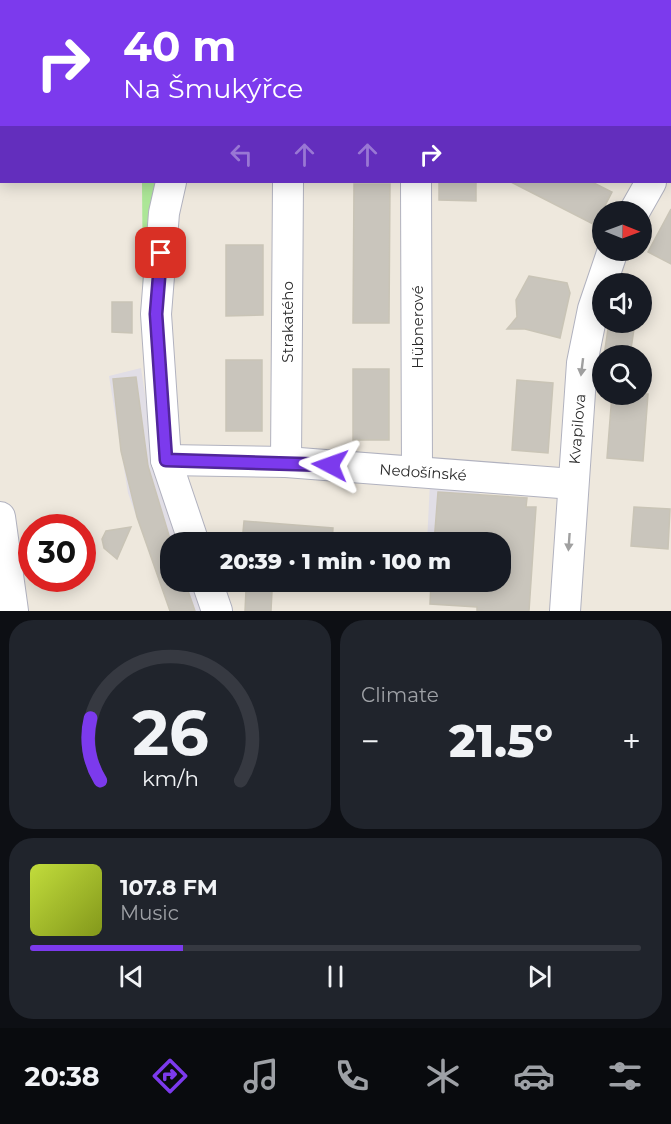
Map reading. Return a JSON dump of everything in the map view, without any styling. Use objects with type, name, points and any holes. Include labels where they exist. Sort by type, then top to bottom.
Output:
[{"type":"street","points":[[171,183],[164,213],[156,314],[166,460],[190,532]]},
{"type":"street","name":"Strakatého","points":[[286,462],[288,183]]},
{"type":"street","name":"Hübnerové","points":[[416,183],[417,472]]},
{"type":"street","points":[[640,201],[650,183]]},
{"type":"street","name":"Kvapilova","points":[[565,611],[582,363],[593,309],[610,261]]},
{"type":"street","name":"Nedošínské","points":[[166,460],[286,462],[573,484]]},
{"type":"street","points":[[0,517],[13,611]]},
{"type":"street","points":[[210,592],[217,611]]},
{"type":"shaded area","points":[[141,368],[151,435],[177,532],[160,532],[160,583],[128,493],[109,376]]},
{"type":"shaded area","points":[[430,482],[480,488],[476,532],[428,532]]},
{"type":"shaded area","points":[[163,592],[196,592],[203,611],[170,611]]},
{"type":"green space","points":[[142,183],[162,183],[143,301]]},
{"type":"building","points":[[439,183],[476,183],[476,201],[439,200]]},
{"type":"building","points":[[513,183],[594,183],[612,192],[607,201],[592,201],[592,223]]},
{"type":"building","points":[[354,184],[390,184],[389,323],[353,323]]},
{"type":"building","points":[[671,209],[671,264],[652,254],[652,245]]},
{"type":"building","points":[[226,245],[263,245],[263,315],[226,316]]},
{"type":"building","points":[[529,276],[567,283],[570,293],[560,338],[525,329],[507,329],[517,317],[516,300]]},
{"type":"building","points":[[112,302],[132,302],[132,333],[112,332]]},
{"type":"building","points":[[607,333],[633,333],[632,345],[606,345]]},
{"type":"building","points":[[226,360],[262,360],[262,431],[226,431]]},
{"type":"building","points":[[353,369],[389,369],[389,440],[353,440]]},
{"type":"building","points":[[136,377],[148,466],[168,532],[160,532],[160,583],[137,517],[121,451],[113,379]]},
{"type":"building","points":[[517,380],[553,383],[548,453],[512,450]]},
{"type":"building","points":[[611,405],[647,405],[643,461],[607,458]]},
{"type":"building","points":[[438,492],[527,498],[526,507],[536,507],[529,611],[477,611],[477,607],[430,604],[431,592],[511,592],[511,532],[435,532]]},
{"type":"building","points":[[634,507],[670,509],[668,549],[631,546]]},
{"type":"building","points":[[244,521],[333,528],[333,532],[243,532]]},
{"type":"building","points":[[131,527],[117,559],[104,548],[102,539],[106,531]]},
{"type":"building","points":[[163,592],[188,592],[195,611],[170,611]]},
{"type":"building","points":[[246,592],[272,592],[271,611],[245,611]]},
{"type":"route","points":[[161,253],[156,314],[166,460],[330,465]]}]
